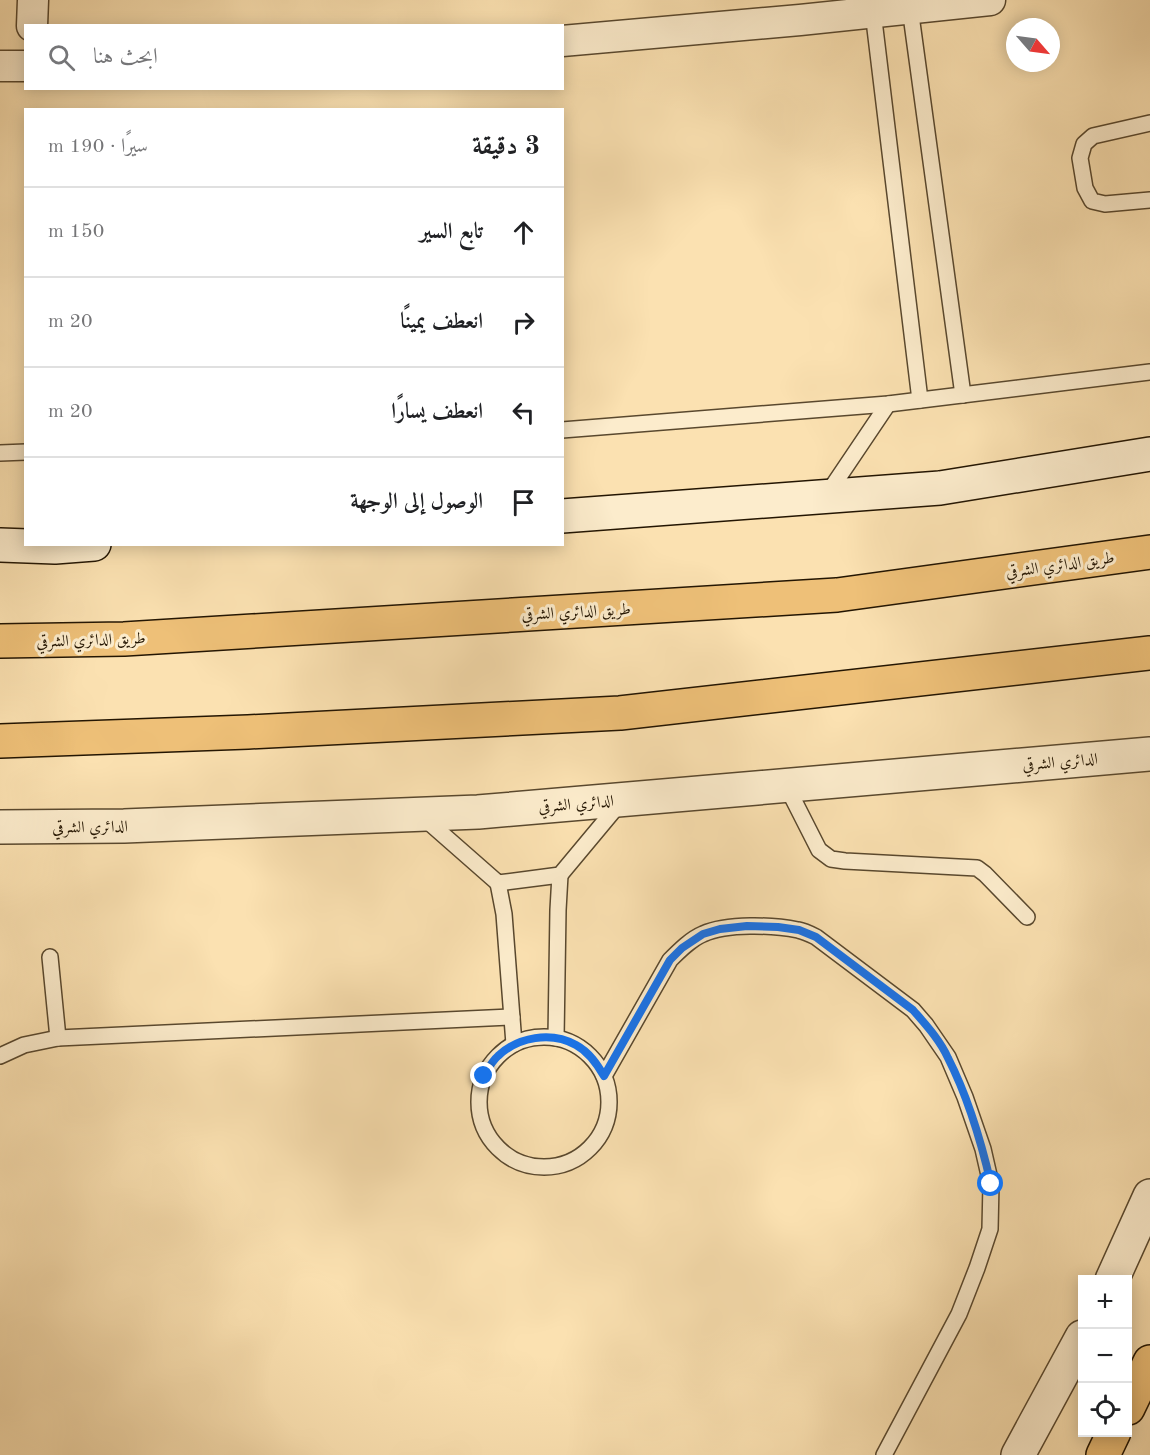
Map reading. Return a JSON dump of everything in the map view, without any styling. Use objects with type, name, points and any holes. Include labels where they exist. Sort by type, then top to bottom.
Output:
[{"type":"main road","name":"طريق الدائري الشرقي","points":[[0,642],[124,639],[837,595],[1150,552]]},
{"type":"main road","points":[[0,741],[248,732],[620,713],[1150,653]]},
{"type":"main road","points":[[1132,1399],[1150,1362]]},
{"type":"main road","points":[[1103,1455],[1112,1437]]},
{"type":"street","points":[[32,24],[33,0]]},
{"type":"street","points":[[564,41],[800,10],[873,12],[990,0]]},
{"type":"street","points":[[0,66],[24,66]]},
{"type":"street","points":[[564,516],[940,488],[1150,454]]},
{"type":"street","points":[[0,545],[24,546]]},
{"type":"street","points":[[28,546],[68,546]]},
{"type":"street","name":"الدائري الشرقي","points":[[0,827],[124,826],[478,812],[1150,754]]},
{"type":"street","points":[[1114,1275],[1150,1196]]},
{"type":"street","points":[[1018,1455],[1078,1346]]},
{"type":"lane","points":[[910,8],[963,395]]},
{"type":"lane","points":[[873,12],[920,400]]},
{"type":"lane","points":[[1150,123],[1093,136],[1084,144],[1080,158],[1085,188],[1092,201],[1105,204],[1150,200]]},
{"type":"lane","points":[[564,430],[888,404],[1150,372]]},
{"type":"lane","points":[[826,497],[888,404]]},
{"type":"lane","points":[[0,453],[24,452]]},
{"type":"lane","points":[[786,785],[819,850],[831,859],[977,868],[986,874],[1027,917]]},
{"type":"lane","points":[[556,1038],[560,875],[624,799]]},
{"type":"lane","points":[[420,814],[498,883],[504,914],[514,1044]]},
{"type":"lane","points":[[498,883],[560,875]]},
{"type":"lane","points":[[604,1076],[670,960],[682,948],[703,934],[720,929],[747,926],[778,927],[799,930],[816,937],[913,1010],[926,1024],[948,1057],[983,1149],[991,1184],[990,1228],[958,1314],[884,1455]]},
{"type":"lane","points":[[50,957],[58,1038]]},
{"type":"lane","points":[[0,1056],[24,1045],[58,1038],[512,1017]]},
{"type":"lane","points":[[535,1037],[556,1038],[576,1045],[593,1058],[604,1076],[609,1097],[608,1118],[599,1138],[585,1154],[566,1164],[544,1168],[523,1165],[503,1154],[489,1138],[480,1118],[478,1096],[484,1076],[496,1057],[514,1044],[535,1037]]},
{"type":"route","points":[[484,1076],[496,1057],[514,1044],[535,1037],[556,1038],[576,1045],[593,1058],[604,1076],[660,976],[670,960],[682,948],[703,934],[720,929],[747,926],[799,930],[816,937],[913,1010],[926,1024],[948,1057],[965,1097],[983,1149],[991,1184]]}]
